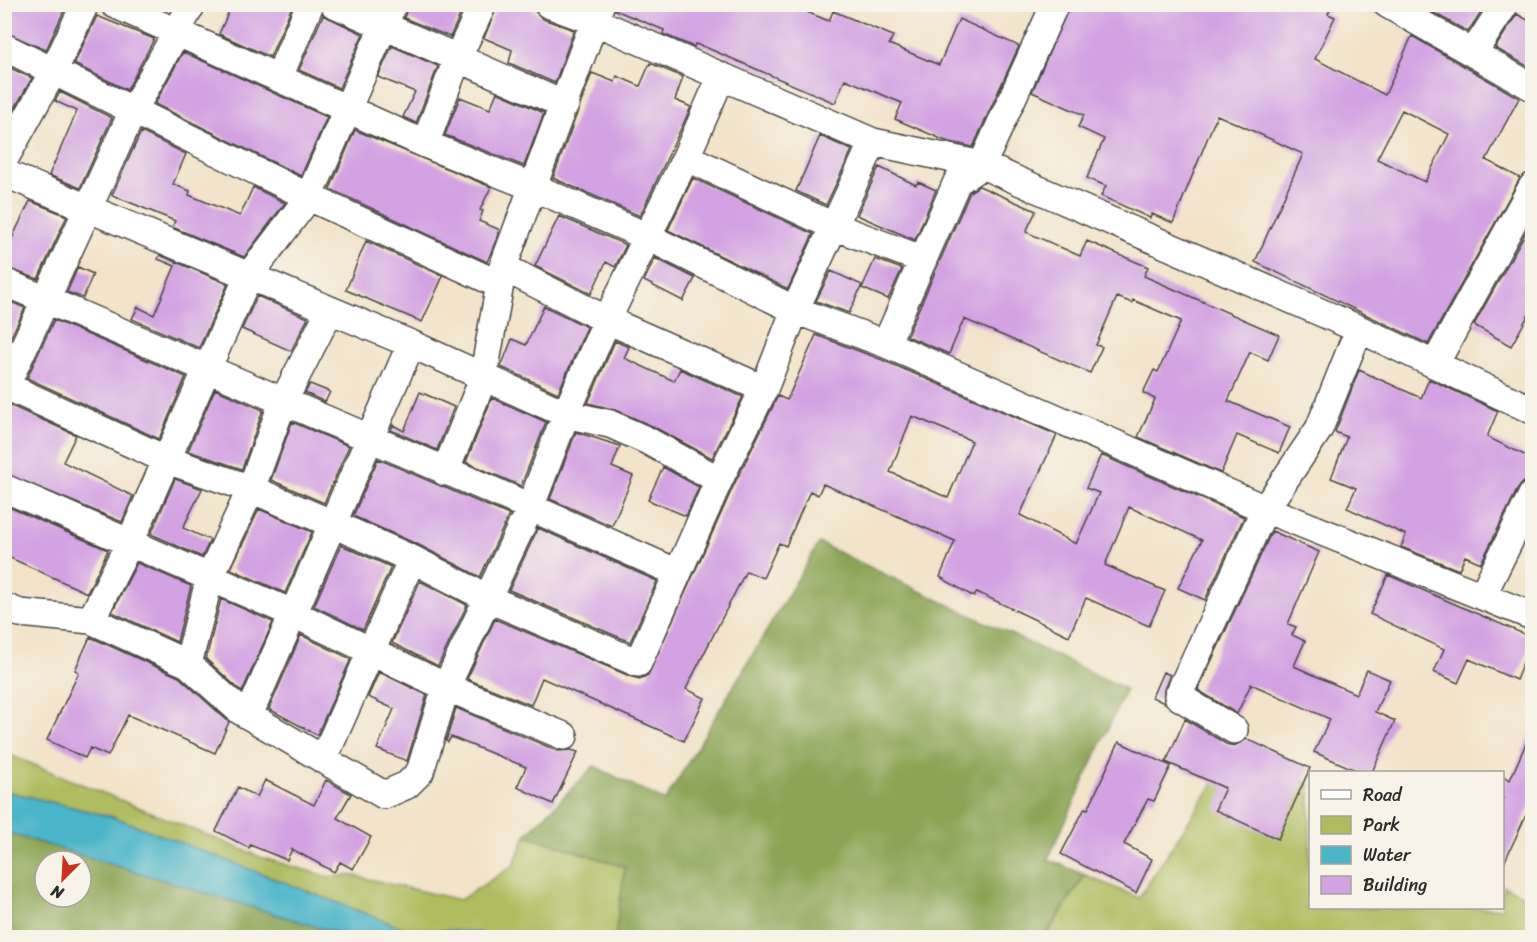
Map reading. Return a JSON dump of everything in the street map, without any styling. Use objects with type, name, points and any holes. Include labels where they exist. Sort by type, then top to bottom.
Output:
[{"type":"street","points":[[4,159],[54,70],[85,4]]},
{"type":"street","points":[[114,4],[279,76],[425,144],[533,187],[648,237],[795,310],[886,344],[1265,509],[1483,594],[1533,616]]},
{"type":"street","points":[[192,4],[179,32],[133,111],[5,387],[167,460],[251,489],[333,524],[412,559],[489,599],[638,663],[719,480],[764,389],[795,310],[873,142]]},
{"type":"street","points":[[279,76],[310,4]]},
{"type":"street","points":[[334,4],[388,16],[458,57],[565,105]]},
{"type":"street","points":[[425,144],[458,57],[483,4]]},
{"type":"street","points":[[548,4],[597,13],[721,77],[873,142],[982,165],[1359,328],[1533,410]]},
{"type":"street","points":[[886,344],[957,182],[982,165],[1055,4]]},
{"type":"street","points":[[1387,4],[1533,87]]},
{"type":"street","points":[[1473,53],[1505,4]]},
{"type":"street","points":[[445,472],[483,379],[501,276],[597,13]]},
{"type":"street","points":[[92,620],[130,542],[248,277],[309,197],[388,16]]},
{"type":"street","points":[[4,47],[309,197],[607,320],[764,389]]},
{"type":"street","points":[[4,607],[20,613],[92,620],[188,664],[239,710],[384,795],[407,785],[420,772],[446,687],[530,508],[566,414],[607,320],[686,157],[721,77]]},
{"type":"street","points":[[686,157],[833,226],[921,260]]},
{"type":"street","points":[[4,173],[411,344],[483,379],[566,414],[610,424],[646,440],[719,480]]},
{"type":"street","points":[[1435,364],[1533,187]]},
{"type":"street","points":[[4,282],[371,438],[678,573]]},
{"type":"street","points":[[188,664],[210,577],[251,489],[283,402],[330,310]]},
{"type":"street","points":[[1234,730],[1178,696],[1265,509],[1319,429],[1359,328]]},
{"type":"street","points":[[249,715],[411,344]]},
{"type":"street","points":[[4,488],[292,613],[446,687],[564,736]]},
{"type":"street","points":[[1483,594],[1533,495]]},
{"type":"street","points":[[323,760],[412,559]]},
{"type":"green space","points":[[819,543],[1126,689],[1048,859],[1085,875],[1044,937],[615,937],[625,867],[526,835],[594,766],[665,801]]},
{"type":"green space","points":[[1238,745],[1309,784],[1309,909],[1504,909],[1504,886],[1532,898],[1532,937],[1045,938],[1085,875],[1139,898]]},
{"type":"green space","points":[[5,753],[263,858],[329,877],[351,875],[460,900],[513,866],[526,835],[625,867],[615,937],[491,937],[479,932],[403,928],[117,818],[5,791]]},
{"type":"green space","points":[[4,832],[60,849],[33,849],[33,909],[93,909],[93,859],[350,937],[5,937]]},
{"type":"water","points":[[5,791],[117,818],[403,928],[479,932],[491,937],[350,937],[93,859],[93,849],[61,849],[5,832]]},
{"type":"building","points":[[4,4],[67,4],[46,50],[4,32]]},
{"type":"building","points":[[232,4],[293,4],[270,57],[219,34]]},
{"type":"building","points":[[408,4],[465,4],[450,37],[404,18]]},
{"type":"building","points":[[498,4],[522,4],[534,10],[543,19],[574,30],[555,83],[509,63],[512,50],[484,38]]},
{"type":"building","points":[[615,4],[787,4],[829,21],[833,11],[893,36],[889,44],[939,65],[959,19],[1019,46],[973,147],[946,141],[895,119],[902,103],[845,79],[835,103],[705,47],[695,44],[694,47],[663,34],[664,30],[615,10]]},
{"type":"building","points":[[1070,4],[1332,4],[1328,14],[1335,17],[1315,59],[1385,95],[1412,36],[1519,98],[1486,160],[1520,178],[1428,344],[1255,262],[1303,154],[1217,115],[1173,223],[1152,214],[1150,218],[1101,196],[1106,186],[1087,178],[1104,139],[1078,127],[1084,115],[1032,92]],"holes":[[[1402,110],[1449,134],[1425,182],[1377,159]]]},
{"type":"building","points":[[1427,4],[1486,4],[1468,32],[1425,8]]},
{"type":"building","points":[[1517,14],[1533,23],[1533,69],[1495,48]]},
{"type":"building","points":[[323,15],[363,34],[339,88],[299,70]]},
{"type":"building","points":[[97,16],[154,39],[127,90],[74,64]]},
{"type":"building","points":[[392,46],[438,66],[416,123],[403,117],[415,92],[378,77]]},
{"type":"building","points":[[183,52],[327,117],[301,176],[155,104]]},
{"type":"building","points":[[650,63],[683,77],[675,100],[691,107],[640,216],[553,178],[592,73],[615,82],[617,76],[640,86]]},
{"type":"building","points":[[4,65],[32,78],[4,127]]},
{"type":"building","points":[[60,92],[112,118],[80,188],[49,175],[77,111],[55,101]]},
{"type":"building","points":[[497,92],[544,113],[524,166],[445,135],[460,97],[490,109]]},
{"type":"building","points":[[355,130],[491,187],[480,210],[483,211],[479,221],[498,229],[499,233],[487,262],[330,189]]},
{"type":"building","points":[[141,132],[186,154],[173,184],[190,191],[189,195],[240,216],[253,187],[285,203],[244,257],[172,227],[175,221],[112,195]]},
{"type":"building","points":[[820,136],[852,150],[826,205],[796,191]]},
{"type":"building","points":[[879,167],[916,185],[918,182],[936,190],[915,240],[857,215]]},
{"type":"building","points":[[693,178],[813,234],[788,289],[668,230]]},
{"type":"building","points":[[979,186],[1036,211],[1026,232],[1080,256],[1087,241],[1148,267],[1144,276],[1279,335],[1268,360],[1250,352],[1228,401],[1290,427],[1279,453],[1237,435],[1221,473],[1138,437],[1155,399],[1143,393],[1154,370],[1158,372],[1181,321],[1133,300],[1132,303],[1117,297],[1096,345],[1102,347],[1090,373],[964,319],[949,354],[907,336],[970,192]]},
{"type":"building","points":[[30,201],[67,216],[38,279],[4,267],[4,255]]},
{"type":"building","points":[[559,216],[626,245],[615,267],[606,262],[591,294],[535,266]]},
{"type":"building","points":[[1533,219],[1533,307],[1511,346],[1474,325]]},
{"type":"building","points":[[366,241],[443,276],[422,322],[346,290]]},
{"type":"building","points":[[160,255],[228,284],[199,348],[132,319],[138,307],[154,315],[175,266],[158,259]]},
{"type":"building","points":[[655,258],[695,278],[683,301],[644,281]]},
{"type":"building","points":[[875,259],[902,269],[888,299],[862,288]]},
{"type":"building","points":[[78,267],[93,274],[83,298],[67,292]]},
{"type":"building","points":[[831,271],[862,285],[849,313],[816,301]]},
{"type":"building","points":[[257,296],[308,318],[291,351],[242,329]]},
{"type":"building","points":[[4,299],[25,308],[4,351]]},
{"type":"building","points":[[544,306],[587,327],[558,393],[501,367],[512,339],[526,345]]},
{"type":"building","points":[[54,320],[186,377],[159,439],[27,378]]},
{"type":"building","points":[[816,335],[880,359],[1057,435],[1020,515],[1076,544],[1099,493],[1086,488],[1101,455],[1244,517],[1205,600],[1178,588],[1202,540],[1129,507],[1105,565],[1165,591],[1149,626],[1086,598],[1069,636],[977,592],[974,597],[940,577],[955,541],[823,484],[818,495],[810,491],[786,546],[779,543],[763,578],[746,571],[686,689],[705,698],[684,741],[542,678],[531,705],[467,679],[495,619],[632,677],[640,679],[648,675],[733,487],[778,396],[787,400]],"holes":[[[912,416],[972,441],[948,498],[890,472]]]},
{"type":"building","points":[[615,341],[629,347],[624,358],[674,381],[680,369],[743,397],[712,458],[616,410],[588,403]]},
{"type":"building","points":[[1359,370],[1421,398],[1429,379],[1498,411],[1487,437],[1533,459],[1533,480],[1524,482],[1518,488],[1481,563],[1465,556],[1459,570],[1401,547],[1406,535],[1347,508],[1356,488],[1331,478],[1347,437],[1335,432]]},
{"type":"building","points":[[310,384],[330,392],[325,402],[305,393]]},
{"type":"building","points":[[215,389],[263,410],[242,469],[188,451]]},
{"type":"building","points":[[420,392],[454,407],[437,450],[391,430],[393,425],[404,431]]},
{"type":"building","points":[[492,398],[546,422],[521,486],[466,462]]},
{"type":"building","points":[[9,405],[76,435],[63,462],[133,496],[122,522],[4,473],[4,406]]},
{"type":"building","points":[[292,422],[349,446],[324,503],[271,480]]},
{"type":"building","points":[[576,432],[620,446],[612,467],[633,476],[612,526],[550,499]]},
{"type":"building","points":[[378,459],[509,515],[480,577],[419,545],[353,516]]},
{"type":"building","points":[[663,467],[699,487],[686,516],[648,500]]},
{"type":"building","points":[[175,479],[202,489],[183,528],[210,540],[202,557],[151,534]]},
{"type":"building","points":[[4,505],[108,550],[87,593],[4,555]]},
{"type":"building","points":[[259,509],[312,532],[285,593],[231,569]]},
{"type":"building","points":[[538,528],[657,581],[630,642],[509,590]]},
{"type":"building","points":[[1272,531],[1319,552],[1288,624],[1296,627],[1292,635],[1305,641],[1294,666],[1356,694],[1367,670],[1390,680],[1375,712],[1395,721],[1372,771],[1358,771],[1314,752],[1330,719],[1251,684],[1237,714],[1198,690]]},
{"type":"building","points":[[341,545],[391,567],[363,630],[314,606]]},
{"type":"building","points":[[137,563],[191,586],[177,642],[112,612]]},
{"type":"building","points":[[1388,575],[1533,638],[1516,680],[1469,659],[1458,683],[1434,672],[1444,649],[1370,614]]},
{"type":"building","points":[[420,581],[467,605],[438,666],[392,643]]},
{"type":"building","points":[[221,599],[273,622],[242,692],[206,659]]},
{"type":"building","points":[[301,635],[351,659],[317,735],[269,709]]},
{"type":"building","points":[[90,637],[179,677],[229,722],[215,753],[128,715],[108,756],[90,748],[85,758],[47,740],[79,672],[75,670]]},
{"type":"building","points":[[379,672],[427,695],[407,761],[377,749],[394,709],[368,697]]},
{"type":"building","points":[[1163,672],[1170,675],[1164,690],[1164,703],[1152,697]]},
{"type":"building","points":[[456,708],[558,751],[578,752],[553,804],[517,787],[526,767],[451,737],[448,742],[446,741]]},
{"type":"building","points":[[1185,719],[1226,744],[1234,746],[1247,739],[1310,768],[1278,839],[1215,810],[1225,788],[1166,762]]},
{"type":"building","points":[[1533,727],[1533,800],[1504,863],[1504,777],[1510,780]]},
{"type":"building","points":[[1119,742],[1171,766],[1154,801],[1148,799],[1124,844],[1152,859],[1136,893],[1061,854],[1085,808],[1088,809]]},
{"type":"building","points":[[265,780],[314,805],[326,780],[351,794],[337,818],[371,837],[353,869],[340,862],[334,872],[292,849],[287,860],[250,845],[249,848],[216,831],[238,787],[257,797]]}]
